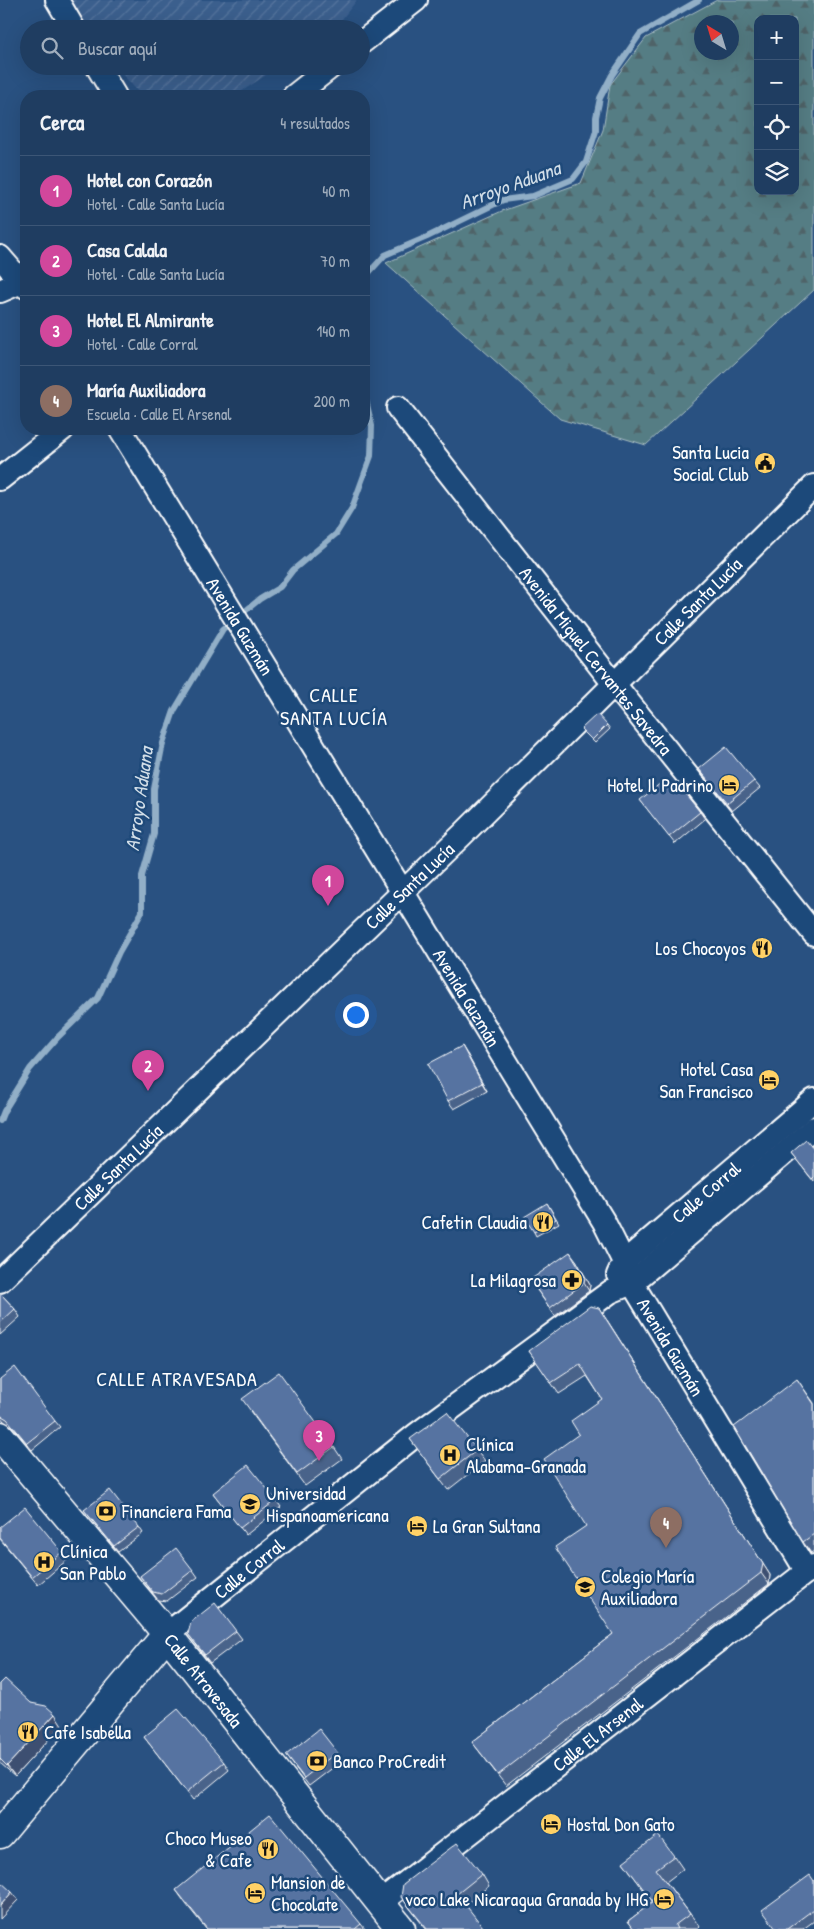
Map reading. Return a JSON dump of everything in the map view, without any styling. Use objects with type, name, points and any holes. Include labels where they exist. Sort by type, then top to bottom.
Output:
[{"type":"street","points":[[57,0],[69,20]]},
{"type":"street","points":[[370,36],[416,0]]},
{"type":"street","points":[[102,75],[111,90]]},
{"type":"street","points":[[302,90],[321,75]]},
{"type":"street","points":[[0,257],[20,278]]},
{"type":"street","points":[[0,291],[20,285]]},
{"type":"street","name":"Avenida Miguel Cervantes Savedra","points":[[398,408],[614,684],[814,934]]},
{"type":"street","points":[[0,479],[55,435]]},
{"type":"street","name":"Avenida Guzmán","points":[[124,435],[604,1222],[632,1283],[811,1569]]},
{"type":"street","name":"Calle Santa Lucía","points":[[0,1281],[462,835],[814,486]]},
{"type":"street","name":"Calle Corral","points":[[610,1292],[624,1262],[814,1100]]},
{"type":"street","name":"Calle Corral","points":[[3,1823],[167,1634],[417,1434],[610,1292],[632,1283],[814,1128]]},
{"type":"street","name":"Calle Atravesada","points":[[0,1436],[167,1634],[401,1929]]},
{"type":"street","name":"Calle El Arsenal","points":[[380,1902],[811,1569]]},
{"type":"shaded area","points":[[73,0],[357,0],[341,20],[81,20],[74,8]]},
{"type":"shaded area","points":[[123,75],[266,75],[244,90],[137,90]]},
{"type":"green space","points":[[717,0],[814,0],[814,290],[646,445],[560,419],[386,263],[502,211],[581,183],[603,130],[610,85],[646,38]]},
{"type":"building","points":[[597,714],[607,725],[592,740],[581,729]]},
{"type":"building","name":"Hotel Il Padrino","points":[[726,747],[754,781],[727,803],[699,769]]},
{"type":"building","points":[[662,782],[671,792],[679,786],[700,812],[669,837],[640,800]]},
{"type":"building","points":[[462,1046],[482,1083],[448,1101],[428,1064]]},
{"type":"building","points":[[806,1140],[814,1150],[814,1177],[812,1179],[791,1153]]},
{"type":"building","name":"Cafetin Claudia","points":[[547,1203],[556,1219],[534,1232],[524,1217]]},
{"type":"building","points":[[570,1252],[585,1277],[584,1283],[550,1308],[530,1280]]},
{"type":"building","points":[[0,1293],[15,1309],[0,1323]]},
{"type":"building","points":[[590,1306],[599,1308],[763,1564],[761,1573],[498,1775],[472,1742],[613,1634],[555,1547],[586,1526],[544,1459],[579,1434],[571,1421],[602,1399],[580,1364],[551,1383],[529,1351]]},
{"type":"building","points":[[15,1367],[55,1421],[27,1443],[7,1419],[0,1415],[0,1379]]},
{"type":"building","points":[[279,1372],[334,1447],[297,1474],[242,1399]]},
{"type":"building","points":[[797,1379],[814,1404],[814,1534],[803,1542],[734,1427]]},
{"type":"building","name":"Clínica Alabama-Granada","points":[[447,1412],[477,1450],[440,1479],[410,1439]]},
{"type":"building","name":"Universidad Hispanoamericana","points":[[248,1465],[276,1500],[240,1528],[213,1493]]},
{"type":"building","points":[[110,1490],[139,1527],[114,1546],[84,1510]]},
{"type":"building","points":[[25,1507],[62,1552],[32,1577],[0,1538],[0,1527]]},
{"type":"building","points":[[176,1548],[193,1570],[162,1594],[153,1592],[140,1576]]},
{"type":"building","points":[[215,1603],[236,1631],[205,1655],[188,1634],[191,1622]]},
{"type":"building","name":"Cafe Isabella","points":[[5,1679],[31,1703],[46,1706],[55,1714],[7,1766],[0,1759],[0,1684]]},
{"type":"building","points":[[178,1709],[224,1762],[187,1792],[144,1737]]},
{"type":"building","name":"Banco ProCredit","points":[[319,1729],[337,1752],[304,1778],[286,1755]]},
{"type":"building","points":[[270,1814],[361,1924],[355,1929],[207,1929],[176,1890]]},
{"type":"building","points":[[658,1835],[674,1856],[656,1869],[690,1914],[675,1925],[677,1929],[634,1929],[628,1921],[653,1902],[623,1862]]},
{"type":"building","points":[[457,1843],[482,1874],[457,1894],[483,1927],[481,1929],[427,1929],[401,1897],[403,1884]]},
{"type":"building","points":[[810,1875],[814,1881],[814,1909],[787,1929],[776,1929],[762,1910]]},
{"type":"building","points":[[0,1881],[12,1892],[0,1906]]},
{"type":"waterway","name":"Arroyo Aduana","points":[[370,271],[385,255],[503,200],[533,196],[573,179],[586,162],[596,131],[596,117],[600,98],[612,75],[640,34],[699,0]]},
{"type":"waterway","name":"Arroyo Aduana","points":[[0,1121],[4,1111],[30,1069],[58,1037],[98,998],[119,952],[142,912],[142,876],[154,834],[154,789],[163,743],[174,711],[223,629],[260,599],[280,587],[293,570],[336,534],[352,508],[371,456],[372,426],[370,418]]},
{"type":"place","name":"Santa Lucia Social Club","points":[[765,463]]},
{"type":"place","name":"Hotel Il Padrino","points":[[729,785]]},
{"type":"place","name":"Hotel con Corazón","points":[[328,906]]},
{"type":"place","name":"Los Chocoyos","points":[[762,948]]},
{"type":"place","name":"Hotel Casa San Francisco","points":[[769,1080]]},
{"type":"place","name":"Casa Calala","points":[[148,1091]]},
{"type":"place","name":"Cafetin Claudia","points":[[543,1222]]},
{"type":"place","name":"La Milagrosa","points":[[572,1280]]},
{"type":"place","name":"Clínica Alabama-Granada","points":[[450,1455]]},
{"type":"place","name":"Hotel El Almirante","points":[[319,1461]]},
{"type":"place","name":"Universidad Hispanoamericana","points":[[250,1504]]},
{"type":"place","name":"Financiera Fama","points":[[106,1511]]},
{"type":"place","name":"La Gran Sultana","points":[[417,1526]]},
{"type":"place","name":"María Auxiliadora","points":[[666,1548]]},
{"type":"place","name":"Clínica San Pablo","points":[[44,1562]]},
{"type":"place","name":"Colegio María Auxiliadora","points":[[585,1587]]},
{"type":"place","name":"Cafe Isabella","points":[[28,1732]]},
{"type":"place","name":"Banco ProCredit","points":[[317,1761]]},
{"type":"place","name":"Hostal Don Gato","points":[[551,1824]]},
{"type":"place","name":"Choco Museo & Cafe","points":[[268,1849]]},
{"type":"place","name":"Mansion de Chocolate","points":[[255,1893]]},
{"type":"place","name":"voco Lake Nicaragua Granada by IHG","points":[[664,1899]]},
{"type":"district","name":"CALLE SANTA LUCÍA","points":[[334,706]]},
{"type":"district","name":"CALLE ATRAVESADA","points":[[177,1379]]}]
